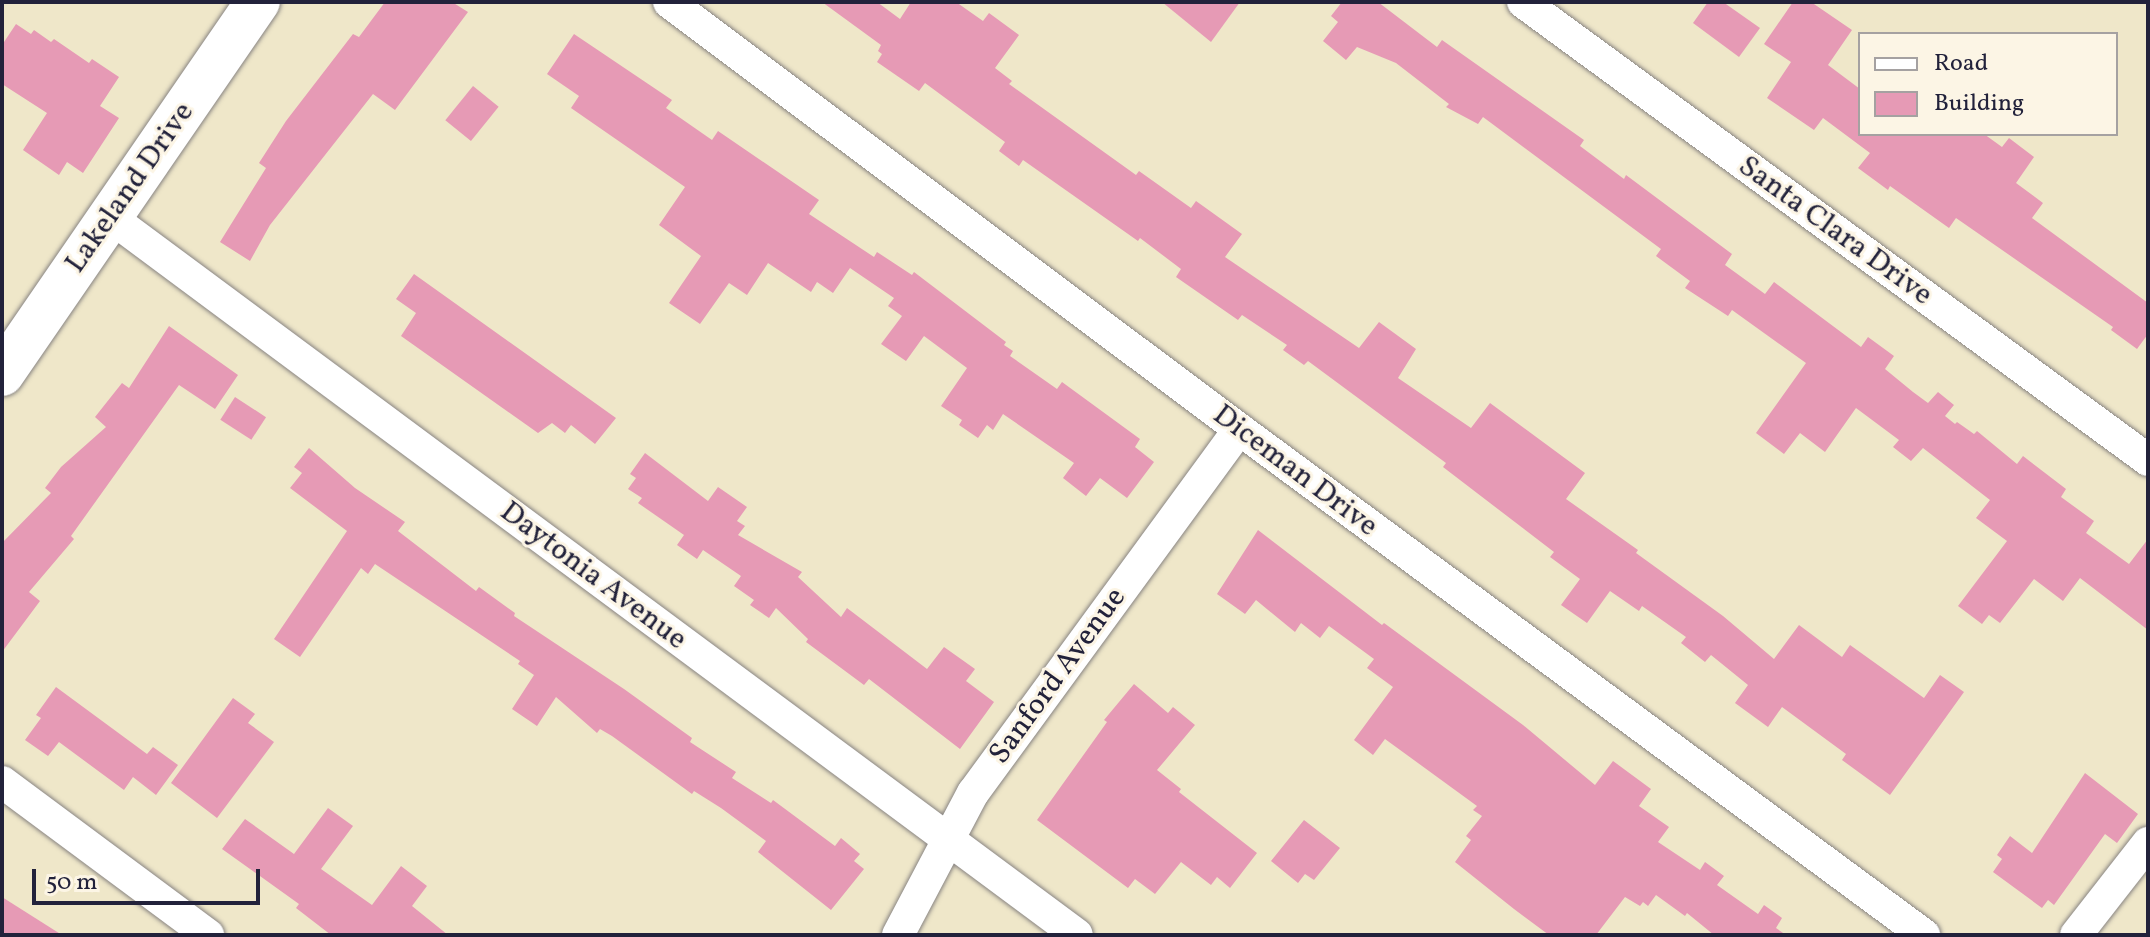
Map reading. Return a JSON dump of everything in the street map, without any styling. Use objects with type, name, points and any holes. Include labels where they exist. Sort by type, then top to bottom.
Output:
[{"type":"street","name":"Diceman Drive","points":[[669,2],[1239,429],[1924,935]]},
{"type":"street","name":"Santa Clara Drive","points":[[1523,2],[2148,460]]},
{"type":"street","name":"Lakeland Drive","points":[[2,374],[250,5]]},
{"type":"street","name":"Daytonia Avenue","points":[[110,217],[1077,935]]},
{"type":"street","name":"Sanford Avenue","points":[[898,935],[946,839],[982,780],[1239,429]]},
{"type":"street","points":[[2,782],[208,935]]},
{"type":"street","points":[[2076,935],[2148,843]]},
{"type":"building","points":[[385,2],[452,2],[468,12],[395,110],[373,94],[270,225],[250,261],[220,242],[266,168],[259,163],[286,121],[353,34],[359,37]]},
{"type":"building","points":[[822,2],[877,2],[900,19],[911,2],[956,2],[983,21],[989,13],[1019,35],[995,68],[1012,81],[1009,84],[1136,175],[1139,171],[1191,208],[1196,201],[1242,234],[1225,257],[1359,348],[1379,322],[1416,349],[1398,378],[1471,428],[1490,403],[1585,473],[1566,499],[1638,550],[1636,553],[1723,616],[1774,659],[1799,625],[1842,657],[1850,645],[1924,698],[1940,675],[1964,692],[1890,795],[1842,760],[1846,754],[1782,707],[1768,727],[1735,703],[1748,685],[1711,655],[1705,662],[1681,643],[1686,637],[1642,606],[1639,611],[1610,591],[1587,623],[1561,605],[1580,579],[1550,557],[1554,552],[1443,467],[1446,463],[1308,361],[1304,365],[1283,350],[1287,345],[1242,315],[1238,320],[1176,277],[1181,269],[1140,238],[1138,241],[1023,160],[1019,166],[999,151],[1005,142],[925,83],[919,91],[877,62],[882,54],[878,51],[881,45]]},
{"type":"building","points":[[1162,2],[1240,2],[1211,42]]},
{"type":"building","points":[[1342,2],[1378,2],[1437,47],[1442,40],[1584,140],[1580,146],[1624,179],[1626,175],[1732,254],[1725,265],[1765,294],[1774,282],[1861,347],[1868,337],[1894,356],[1885,369],[1913,392],[1928,403],[1938,392],[1954,405],[1945,416],[1955,424],[1957,422],[1974,434],[1977,431],[2017,464],[2023,456],[2066,489],[2061,497],[2094,521],[2086,533],[2129,564],[2148,539],[2148,630],[2080,578],[2063,601],[2034,579],[2000,623],[1989,615],[1982,624],[1958,606],[2007,541],[1976,518],[1990,500],[1923,448],[1911,461],[1893,447],[1899,440],[1856,408],[1825,452],[1800,433],[1784,454],[1756,433],[1806,363],[1732,310],[1728,316],[1685,288],[1690,281],[1656,256],[1661,249],[1483,117],[1478,124],[1446,107],[1449,104],[1396,63],[1357,47],[1346,60],[1323,41],[1338,22],[1331,16]]},
{"type":"building","points":[[1708,2],[1723,2],[1760,28],[1739,57],[1693,23]]},
{"type":"building","points":[[1793,2],[1811,2],[1852,30],[1828,65],[1858,88],[1858,136],[1987,136],[2002,147],[2009,138],[2034,157],[2016,183],[2043,203],[2032,218],[2148,303],[2148,334],[2137,349],[2111,330],[2113,327],[1956,218],[1949,228],[1890,186],[1888,190],[1858,168],[1870,153],[1823,118],[1814,130],[1767,98],[1791,62],[1764,44]]},
{"type":"building","points":[[16,24],[31,34],[34,30],[51,42],[54,39],[89,63],[92,59],[119,77],[100,106],[119,118],[83,173],[67,162],[59,175],[23,150],[47,113],[2,84],[2,45]]},
{"type":"building","points":[[574,34],[672,100],[666,108],[712,140],[718,131],[819,200],[809,214],[874,257],[877,252],[912,275],[914,272],[1006,342],[1004,345],[1013,351],[1010,356],[1057,389],[1062,382],[1140,439],[1135,447],[1154,462],[1127,498],[1100,478],[1086,496],[1063,478],[1074,463],[1003,414],[993,430],[987,425],[978,438],[959,425],[962,420],[941,406],[967,368],[924,336],[906,361],[881,344],[902,316],[888,306],[894,298],[850,268],[833,293],[817,282],[811,292],[768,263],[747,295],[729,283],[700,324],[669,303],[701,256],[659,225],[685,187],[571,108],[579,96],[547,74]]},
{"type":"building","points":[[473,86],[499,107],[471,141],[445,120]]},
{"type":"building","points":[[414,274],[616,418],[595,444],[571,425],[565,433],[552,423],[538,433],[401,336],[416,313],[396,299]]},
{"type":"building","points":[[169,326],[238,375],[215,409],[179,385],[71,536],[74,539],[29,592],[40,601],[2,652],[2,543],[51,493],[45,488],[61,467],[106,427],[95,417],[122,383],[129,388]]},
{"type":"building","points":[[235,397],[266,417],[251,440],[220,420]]},
{"type":"building","points":[[309,448],[355,488],[405,522],[398,531],[476,591],[479,587],[515,613],[514,616],[692,738],[690,742],[736,772],[732,778],[771,803],[773,800],[835,846],[841,838],[860,854],[854,861],[864,869],[831,910],[758,852],[766,841],[721,808],[694,791],[692,794],[612,736],[600,729],[597,733],[556,697],[537,726],[512,709],[534,675],[518,664],[520,661],[375,564],[368,574],[361,568],[300,657],[274,639],[347,531],[290,488],[302,473],[294,467]]},
{"type":"building","points":[[645,453],[708,501],[718,487],[747,507],[737,521],[745,526],[738,535],[802,572],[798,577],[841,617],[847,608],[927,669],[944,647],[975,669],[966,681],[994,702],[960,749],[869,679],[864,685],[806,642],[808,639],[776,608],[769,618],[750,605],[754,600],[734,586],[741,576],[703,550],[697,559],[677,545],[684,535],[638,503],[642,498],[628,489],[636,478],[630,474]]},
{"type":"building","points":[[1258,530],[1382,625],[1384,623],[1523,725],[1595,785],[1613,761],[1651,789],[1639,806],[1669,827],[1658,842],[1700,870],[1705,862],[1724,876],[1717,885],[1758,914],[1764,905],[1782,918],[1776,928],[1786,935],[1714,935],[1687,913],[1685,916],[1656,895],[1648,906],[1643,902],[1640,906],[1625,897],[1596,935],[1549,935],[1514,909],[1455,862],[1471,840],[1466,836],[1482,816],[1473,810],[1477,806],[1385,739],[1373,755],[1354,740],[1393,687],[1367,668],[1374,659],[1329,626],[1320,638],[1301,623],[1295,632],[1256,600],[1245,614],[1217,594]]},
{"type":"building","points":[[1134,684],[1168,713],[1173,707],[1195,725],[1157,770],[1181,789],[1179,792],[1257,853],[1230,888],[1217,877],[1211,885],[1181,862],[1155,894],[1135,879],[1128,888],[1037,820],[1107,722],[1104,720]]},
{"type":"building","points":[[56,687],[147,754],[153,747],[178,765],[156,795],[133,777],[124,790],[59,742],[48,756],[25,740],[41,718],[36,715]]},
{"type":"building","points":[[233,698],[255,714],[248,723],[274,742],[217,818],[171,783]]},
{"type":"building","points":[[2085,773],[2138,814],[2117,843],[2105,834],[2054,905],[2048,900],[2042,908],[1993,872],[2002,859],[1997,855],[2010,836],[2032,853]]},
{"type":"building","points":[[328,808],[353,826],[321,869],[372,905],[401,866],[427,886],[412,906],[448,935],[331,935],[296,908],[299,904],[222,849],[245,819],[294,854]]},
{"type":"building","points":[[1304,820],[1340,848],[1314,880],[1305,874],[1298,883],[1271,861]]},
{"type":"building","points":[[2,897],[62,935],[2,935]]}]
